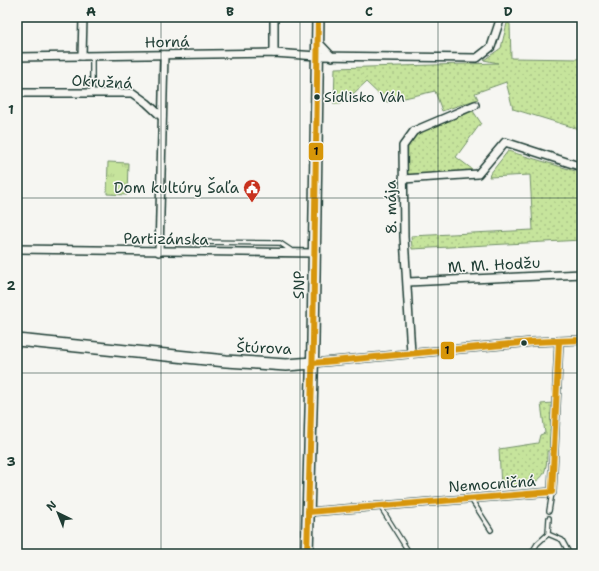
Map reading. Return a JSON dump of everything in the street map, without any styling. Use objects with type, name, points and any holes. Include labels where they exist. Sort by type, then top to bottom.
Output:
[{"type":"main road","name":"SNP","points":[[307,554],[313,363],[318,17]]},
{"type":"main road","name":"Štúrova","points":[[17,340],[226,361],[286,365],[313,363]]},
{"type":"street","points":[[82,56],[84,17]]},
{"type":"street","points":[[274,17],[274,53]]},
{"type":"street","name":"Horná","points":[[17,57],[274,53],[317,56],[477,58],[490,47],[501,17]]},
{"type":"street","points":[[317,41],[332,56]]},
{"type":"street","points":[[159,252],[164,55]]},
{"type":"street","name":"Okružná","points":[[17,93],[133,93],[148,103],[162,117]]},
{"type":"street","name":"8. mája","points":[[411,353],[408,282],[404,237],[403,146],[414,131],[475,105]]},
{"type":"street","points":[[403,179],[478,174],[505,142],[582,167]]},
{"type":"street","name":"Partizánska","points":[[17,249],[314,253]]},
{"type":"street","name":"M. M. Hodžu","points":[[408,282],[582,274]]},
{"type":"street","name":"Štúrova","points":[[313,363],[532,342],[582,340]]},
{"type":"street","name":"Nemocničná","points":[[308,512],[552,492],[559,341]]},
{"type":"lane","points":[[92,56],[92,92]]},
{"type":"lane","points":[[191,242],[280,243],[295,253]]},
{"type":"lane","points":[[243,243],[243,253]]},
{"type":"lane","points":[[549,511],[552,492]]},
{"type":"lane","points":[[470,498],[491,530]]},
{"type":"lane","points":[[379,505],[410,554]]},
{"type":"lane","points":[[531,554],[537,544],[548,534],[549,518]]},
{"type":"lane","points":[[548,534],[562,540],[568,550],[567,554]]},
{"type":"green space","points":[[507,23],[510,24],[511,58],[582,59],[582,130],[513,109],[506,82],[475,93],[478,99],[442,111],[435,91],[387,102],[366,82],[354,93],[345,96],[341,104],[334,104],[335,68],[498,63],[484,60],[501,48]]},
{"type":"green space","points":[[473,111],[481,123],[456,157],[472,169],[469,172],[407,176],[408,143],[415,134]]},
{"type":"green space","points":[[508,151],[582,173],[582,240],[412,249],[411,236],[533,230],[530,175],[489,177]]},
{"type":"green space","points":[[108,162],[128,163],[127,195],[107,194]]},
{"type":"green space","points":[[553,403],[551,451],[547,451],[546,465],[543,476],[527,485],[501,488],[499,449],[538,443],[540,435],[545,433],[541,404]]},
{"type":"transit line","name":"1","points":[[307,554],[313,341],[318,17]]},
{"type":"transit line","name":"1","points":[[313,363],[532,342],[582,340]]},
{"type":"transit line","name":"1","points":[[308,512],[552,492],[559,341]]},
{"type":"place","name":"Sídlisko Váh","points":[[317,97]]},
{"type":"place","name":"Dom kultúry Šaľa","points":[[252,203]]}]
